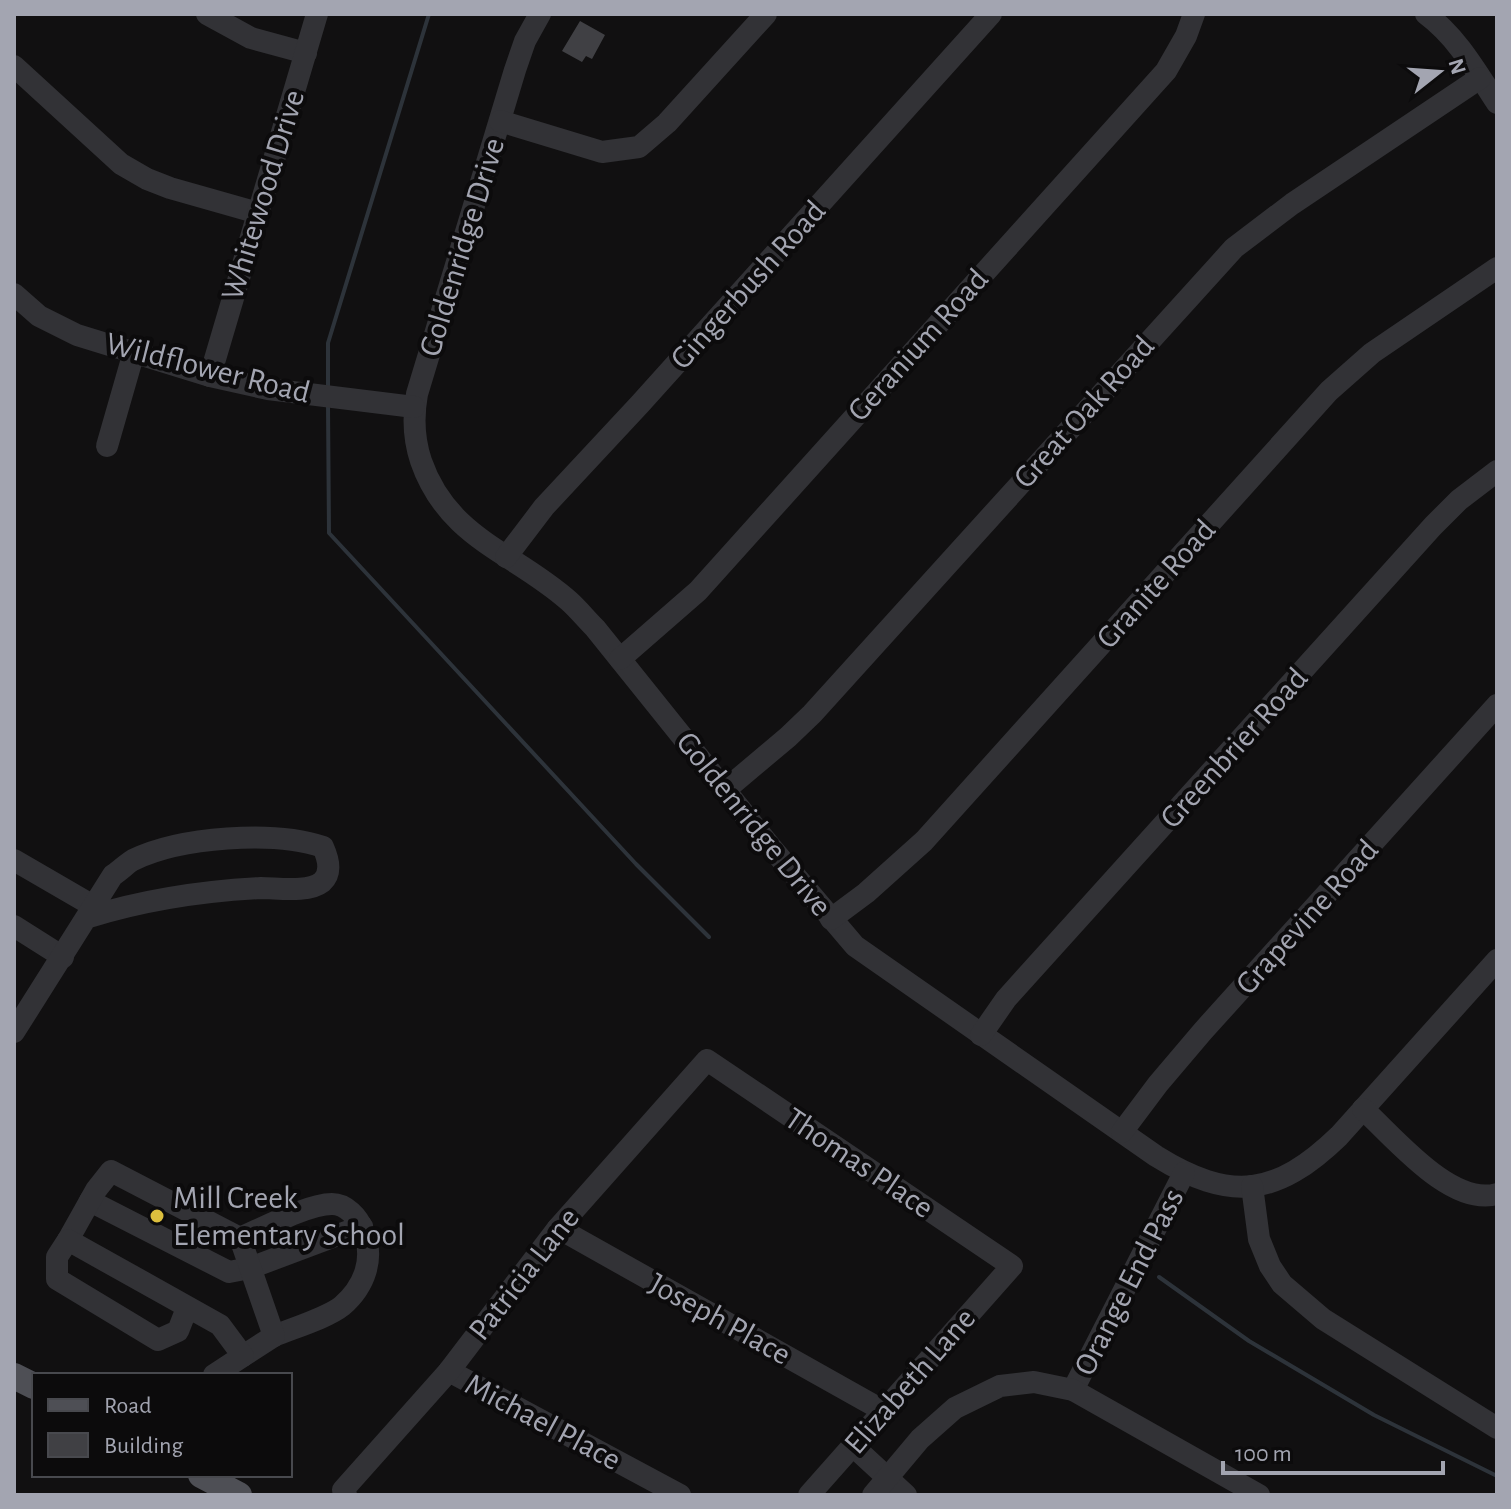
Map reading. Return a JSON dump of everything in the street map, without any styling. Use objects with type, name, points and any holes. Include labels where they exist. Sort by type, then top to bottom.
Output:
[{"type":"main road","points":[[14,1376],[32,1385]]},
{"type":"main road","points":[[205,1477],[239,1495]]},
{"type":"street","points":[[207,14],[251,38],[306,53]]},
{"type":"street","name":"Whitewood Drive","points":[[210,376],[317,14]]},
{"type":"street","name":"Goldenridge Drive","points":[[540,14],[525,41],[414,407],[416,444],[435,493],[450,513],[569,601],[620,659],[831,919],[868,957],[1184,1173],[1226,1186],[1273,1182],[1314,1160],[1497,960]]},
{"type":"street","points":[[500,121],[602,152],[639,147],[667,123],[766,14]]},
{"type":"street","name":"Geranium Road","points":[[620,659],[698,591],[1166,71],[1186,36],[1194,14]]},
{"type":"street","points":[[1426,14],[1461,49],[1497,103]]},
{"type":"street","name":"Gingerbush Road","points":[[506,557],[544,507],[640,404],[977,19]]},
{"type":"street","points":[[14,66],[121,164],[170,188],[258,213]]},
{"type":"street","name":"Great Oak Road","points":[[725,790],[812,714],[1234,248],[1292,204],[1480,78]]},
{"type":"street","name":"Granite Road","points":[[831,919],[866,893],[924,841],[1329,391],[1372,353],[1497,268]]},
{"type":"street","name":"Wildflower Road","points":[[14,294],[39,316],[63,330],[210,376],[268,389],[414,407]]},
{"type":"street","points":[[107,446],[134,352]]},
{"type":"street","name":"Greenbrier Road","points":[[981,1035],[1006,999],[1422,538],[1459,500],[1497,471]]},
{"type":"street","name":"Grapevine Road","points":[[1122,1132],[1203,1031],[1497,705]]},
{"type":"street","points":[[14,860],[92,912],[239,889],[311,888],[324,881],[328,857],[323,847],[301,840],[234,838],[176,846],[133,861],[113,875],[92,912],[14,1032]]},
{"type":"street","points":[[14,926],[63,957]]},
{"type":"street","name":"Patricia Lane","points":[[344,1492],[449,1371],[558,1228],[707,1060]]},
{"type":"street","name":"Thomas Place","points":[[707,1060],[1012,1266]]},
{"type":"street","points":[[1363,1109],[1443,1182],[1467,1194],[1497,1194]]},
{"type":"street","points":[[187,1308],[178,1331],[158,1340],[57,1279],[57,1257],[111,1171],[240,1238],[274,1336]]},
{"type":"street","name":"Orange End Pass","points":[[1073,1390],[1184,1173]]},
{"type":"street","points":[[1252,1186],[1259,1239],[1270,1266],[1282,1284],[1323,1319],[1497,1428]]},
{"type":"street","points":[[90,1201],[229,1272],[250,1268],[362,1226]]},
{"type":"street","points":[[217,1373],[274,1336],[340,1308],[359,1287],[370,1258],[362,1226],[353,1213],[333,1204],[301,1212],[240,1238]]},
{"type":"street","name":"Joseph Place","points":[[558,1228],[882,1410]]},
{"type":"street","points":[[68,1240],[220,1325],[243,1356]]},
{"type":"street","name":"Elizabeth Lane","points":[[809,1495],[1012,1266]]},
{"type":"street","name":"Michael Place","points":[[449,1371],[680,1495]]},
{"type":"street","points":[[881,1487],[935,1423],[955,1408],[987,1391],[1034,1382],[1073,1390],[1259,1495]]},
{"type":"street","points":[[853,1446],[881,1487],[906,1495]]},
{"type":"building","points":[[580,21],[605,35],[592,59],[586,56],[582,62],[562,51]]},
{"type":"waterway","points":[[328,388],[328,343],[429,14]]},
{"type":"waterway","points":[[328,405],[329,533],[636,864],[709,937]]},
{"type":"waterway","points":[[1159,1277],[1249,1341],[1374,1415],[1497,1476]]},
{"type":"place","name":"Mill Creek Elementary School","points":[[157,1216]]}]
